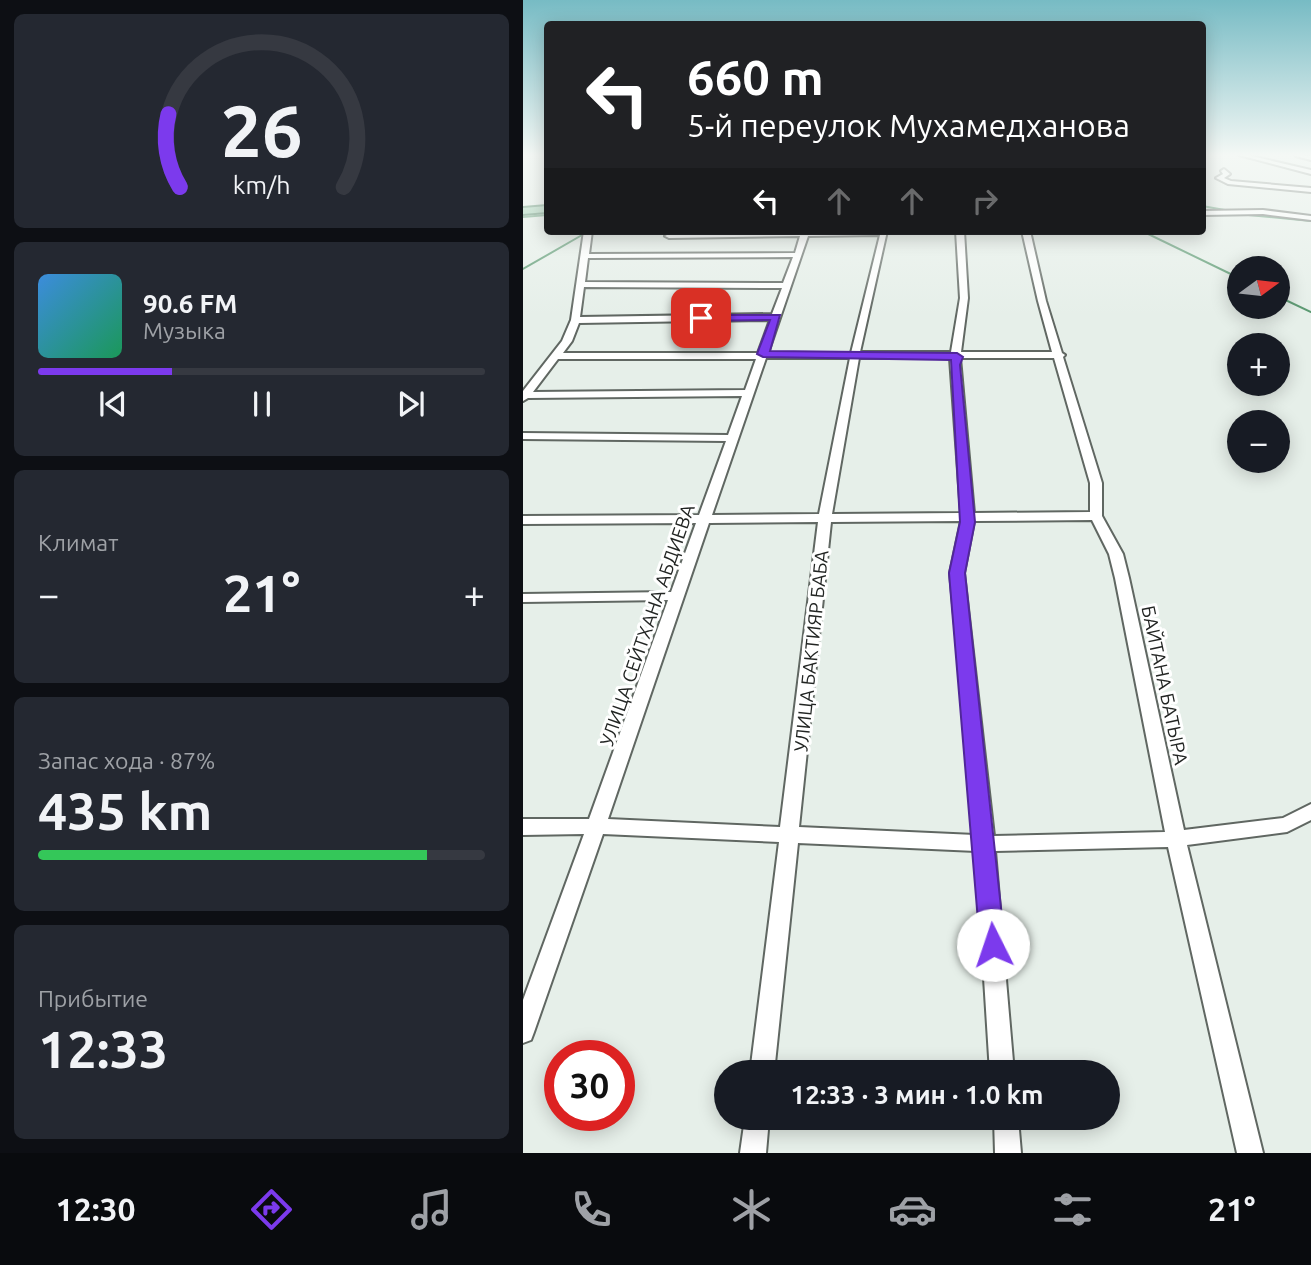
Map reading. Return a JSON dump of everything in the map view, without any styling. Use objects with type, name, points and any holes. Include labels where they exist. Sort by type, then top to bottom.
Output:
[{"type":"main road","points":[[523,211],[544,209]]},
{"type":"street","points":[[1206,213],[1263,212],[1309,216]]},
{"type":"street","points":[[524,396],[567,341],[575,320],[588,235]]},
{"type":"street","points":[[669,236],[703,235]]},
{"type":"street","name":"УЛИЦА СЕЙТХАНА АБДИЕВА","points":[[523,1032],[805,235]]},
{"type":"street","name":"УЛИЦА БАКТИЯР БАБА","points":[[764,1060],[825,517],[855,355],[884,235]]},
{"type":"street","points":[[960,235],[964,298],[954,365],[967,516],[957,573],[985,843],[1001,1060]]},
{"type":"street","name":"БАЙТАНА БАТЫРА","points":[[1027,235],[1042,301],[1096,482],[1096,516],[1116,554],[1122,578],[1176,839],[1250,1153]]},
{"type":"street","points":[[585,257],[798,255]]},
{"type":"street","points":[[580,284],[787,286]]},
{"type":"street","points":[[575,320],[776,317]]},
{"type":"street","points":[[555,356],[1060,355]]},
{"type":"street","points":[[524,396],[749,393]]},
{"type":"street","points":[[523,436],[733,438]]},
{"type":"street","points":[[523,520],[1096,516]]},
{"type":"street","points":[[523,598],[678,596]]},
{"type":"street","points":[[523,827],[596,826],[985,843],[1176,839],[1287,825],[1311,811]]},
{"type":"street","points":[[753,1153],[756,1130]]},
{"type":"street","points":[[1007,1130],[1008,1153]]},
{"type":"waterway","points":[[1218,209],[1225,210]]},
{"type":"waterway","points":[[1238,214],[1311,221]]},
{"type":"waterway","points":[[523,217],[544,215]]},
{"type":"waterway","points":[[523,269],[582,235]]},
{"type":"waterway","points":[[1150,235],[1227,272]]},
{"type":"waterway","points":[[1290,302],[1311,312]]},
{"type":"route","points":[[701,318],[776,317],[763,354],[957,357],[954,365],[968,522],[957,573],[993,945]]}]
